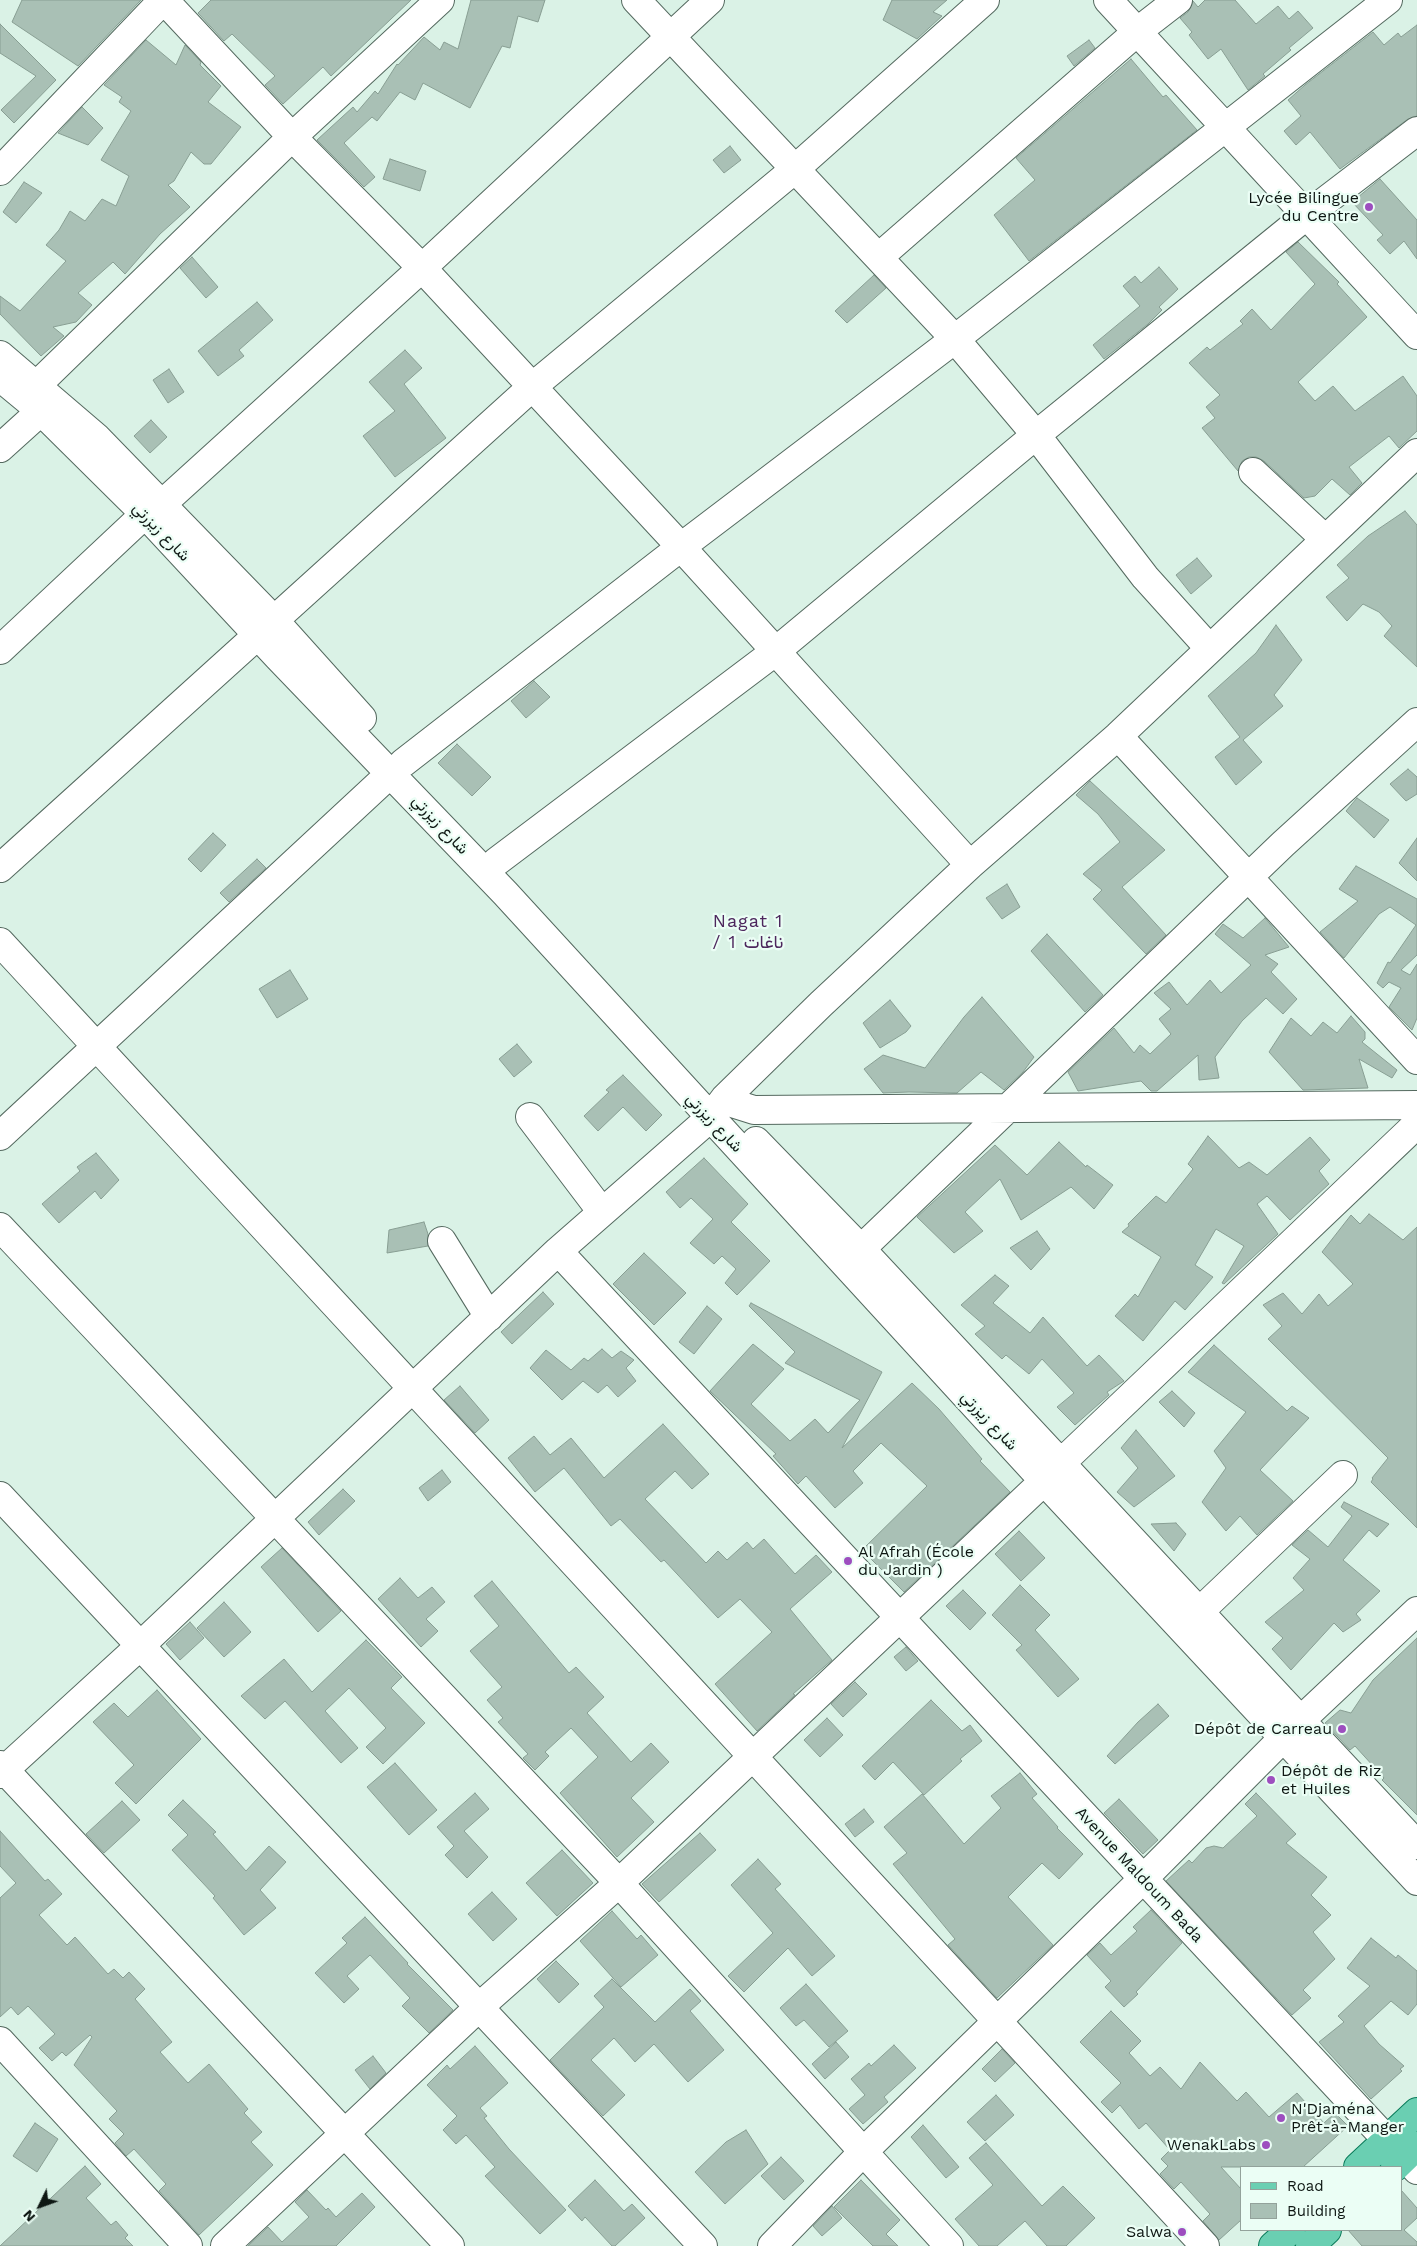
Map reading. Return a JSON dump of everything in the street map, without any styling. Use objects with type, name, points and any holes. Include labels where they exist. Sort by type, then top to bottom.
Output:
[{"type":"main road","points":[[1362,2166],[1404,2156],[1417,2112]]},
{"type":"main road","points":[[1273,2246],[1290,2231]]},
{"type":"main road","points":[[1310,2246],[1326,2231]]},
{"type":"street","points":[[0,171],[163,0],[292,137],[422,268],[681,546],[970,865]]},
{"type":"street","points":[[0,448],[39,398],[292,137],[440,0]]},
{"type":"street","points":[[636,0],[672,36],[954,339],[1036,434],[1145,577],[1209,648]]},
{"type":"street","points":[[0,650],[422,268],[710,0]]},
{"type":"street","points":[[0,868],[532,386],[795,169],[984,0]]},
{"type":"street","points":[[1108,0],[1138,30],[1417,334]]},
{"type":"street","points":[[879,257],[1138,30],[1178,0]]},
{"type":"street","points":[[0,1136],[397,768],[681,546],[954,339],[1388,0]]},
{"type":"street","points":[[496,862],[776,651],[1036,434],[1307,215],[1417,131]]},
{"type":"street","name":"شارع زيزرتي","points":[[0,355],[39,398],[154,509],[266,627],[397,768],[505,893],[861,1249],[1052,1473],[1198,1613],[1417,1881]]},
{"type":"street","name":"شارع زيزرتي","points":[[0,377],[39,398]]},
{"type":"street","points":[[450,2246],[2,1770],[140,1646],[413,1390],[558,1250],[718,1108],[821,1004],[970,865],[1118,736],[1417,453]]},
{"type":"street","points":[[1254,472],[1325,539]]},
{"type":"street","points":[[861,1249],[1248,877],[1417,722]]},
{"type":"street","points":[[1118,736],[1417,1060]]},
{"type":"street","name":"شارع زيزرتي","points":[[397,768],[496,862],[1052,1473],[1292,1729],[1413,1832]]},
{"type":"street","points":[[0,942],[1205,2246]]},
{"type":"street","points":[[718,1108],[741,1106],[754,1110],[1417,1105]]},
{"type":"street","points":[[530,1117],[602,1212]]},
{"type":"street","points":[[225,2246],[478,2008],[619,1883],[753,1756],[896,1613],[1052,1473],[1417,1124]]},
{"type":"street","points":[[0,1227],[274,1520],[619,1883],[949,2246]]},
{"type":"street","points":[[442,1241],[489,1317]]},
{"type":"street","name":"Avenue Maldoum Bada","points":[[558,1250],[1143,1879],[1404,2156]]},
{"type":"street","points":[[1198,1613],[1343,1475]]},
{"type":"street","points":[[0,1496],[703,2246]]},
{"type":"street","points":[[772,2246],[863,2152],[1143,1879],[1292,1729],[1417,1611]]},
{"type":"street","points":[[0,2042],[188,2246]]},
{"type":"building","points":[[22,0],[141,0],[78,66],[12,22]]},
{"type":"building","points":[[211,0],[411,0],[331,76],[323,67],[283,104],[265,85],[275,76],[232,34],[224,41],[198,13]]},
{"type":"building","points":[[471,0],[545,0],[538,22],[518,16],[510,48],[502,46],[470,108],[423,83],[415,100],[400,92],[377,121],[372,117],[344,143],[375,177],[364,187],[317,140],[353,107],[357,112],[375,91],[378,94],[397,64],[424,37],[440,50],[444,42],[458,49]]},
{"type":"building","points":[[892,0],[947,0],[933,12],[942,16],[917,39],[883,20]]},
{"type":"building","points":[[1205,0],[1235,0],[1256,24],[1278,6],[1289,19],[1298,11],[1313,28],[1289,48],[1291,50],[1248,90],[1221,49],[1208,59],[1189,35],[1192,32],[1180,18],[1188,12],[1193,1],[1198,7]]},
{"type":"building","points":[[0,24],[56,80],[14,123],[1,110],[36,76],[0,53]]},
{"type":"building","points":[[1417,25],[1417,116],[1408,119],[1340,169],[1310,132],[1296,145],[1284,131],[1301,116],[1288,100],[1373,32],[1384,45],[1398,33],[1401,37]]},
{"type":"building","points":[[146,40],[176,65],[185,45],[201,62],[200,65],[221,86],[208,102],[241,127],[211,164],[204,164],[191,152],[174,181],[168,185],[190,207],[160,234],[125,274],[113,262],[78,293],[92,305],[76,322],[53,327],[64,336],[41,356],[0,314],[0,296],[20,311],[66,261],[46,245],[59,230],[70,211],[85,221],[102,199],[116,206],[129,176],[101,160],[131,111],[119,102],[122,97],[104,85]]},
{"type":"building","points":[[1089,40],[1095,48],[1074,66],[1067,56]]},
{"type":"building","points":[[1131,59],[1163,97],[1166,95],[1197,130],[1029,261],[994,215],[1035,180],[1016,158]]},
{"type":"building","points":[[82,107],[103,128],[88,145],[58,133]]},
{"type":"building","points":[[730,146],[741,160],[724,173],[713,160]]},
{"type":"building","points":[[390,159],[426,171],[420,191],[383,179]]},
{"type":"building","points":[[1380,179],[1417,220],[1417,259],[1404,241],[1390,254],[1377,240],[1383,235],[1352,202]]},
{"type":"building","points":[[24,182],[42,193],[16,223],[3,212]]},
{"type":"building","points":[[1298,242],[1339,282],[1337,284],[1367,317],[1298,382],[1315,401],[1333,386],[1355,411],[1403,376],[1417,396],[1417,431],[1399,448],[1389,436],[1349,467],[1362,483],[1350,495],[1332,479],[1315,496],[1304,498],[1264,461],[1256,457],[1249,457],[1242,461],[1238,471],[1202,428],[1215,418],[1206,407],[1220,395],[1189,363],[1207,347],[1210,350],[1243,324],[1240,321],[1252,309],[1271,330],[1315,284],[1286,252]]},
{"type":"building","points":[[192,257],[218,287],[206,298],[180,268]]},
{"type":"building","points":[[1159,267],[1178,289],[1159,307],[1162,310],[1148,324],[1104,359],[1093,345],[1140,306],[1123,286],[1135,276],[1141,283]]},
{"type":"building","points":[[874,275],[886,288],[847,323],[835,311]]},
{"type":"building","points":[[257,302],[273,320],[239,350],[244,356],[218,376],[198,351]]},
{"type":"building","points":[[405,350],[422,368],[404,384],[446,438],[395,477],[363,436],[395,411],[369,382]]},
{"type":"building","points":[[169,369],[184,392],[168,403],[153,380]]},
{"type":"building","points":[[151,420],[167,437],[150,453],[134,436]]},
{"type":"building","points":[[1405,511],[1417,525],[1417,667],[1384,636],[1392,626],[1379,612],[1363,604],[1347,621],[1326,597],[1349,578],[1337,565],[1368,536]]},
{"type":"building","points":[[1197,558],[1212,576],[1191,594],[1176,575]]},
{"type":"building","points":[[1276,625],[1302,660],[1274,695],[1283,706],[1243,740],[1262,762],[1236,785],[1215,757],[1240,737],[1208,696],[1256,653]]},
{"type":"building","points":[[534,681],[550,697],[526,718],[511,701]]},
{"type":"building","points":[[457,744],[491,777],[472,796],[438,763]]},
{"type":"building","points":[[1408,769],[1417,777],[1417,794],[1406,801],[1390,784]]},
{"type":"building","points":[[1090,781],[1165,850],[1122,887],[1166,935],[1146,954],[1093,899],[1102,890],[1083,874],[1120,842],[1098,814],[1076,795]]},
{"type":"building","points":[[1357,798],[1389,820],[1374,838],[1346,811]]},
{"type":"building","points":[[213,833],[226,845],[201,872],[188,859]]},
{"type":"building","points":[[1417,838],[1417,881],[1399,863]]},
{"type":"building","points":[[257,859],[266,868],[229,902],[220,893]]},
{"type":"building","points":[[1356,866],[1417,899],[1417,955],[1401,970],[1410,975],[1417,964],[1417,1018],[1412,1030],[1389,1007],[1401,988],[1389,982],[1383,988],[1377,983],[1388,962],[1390,963],[1416,925],[1390,907],[1379,914],[1344,958],[1320,932],[1358,901],[1339,889]]},
{"type":"building","points":[[1007,884],[1020,907],[1002,919],[986,898]]},
{"type":"building","points":[[1265,918],[1289,947],[1265,955],[1278,964],[1271,972],[1297,999],[1283,1014],[1266,998],[1242,1021],[1215,1057],[1219,1078],[1199,1080],[1198,1055],[1157,1091],[1151,1091],[1141,1081],[1078,1091],[1068,1072],[1114,1028],[1134,1053],[1140,1045],[1150,1054],[1171,1034],[1159,1019],[1171,1009],[1154,993],[1169,982],[1187,1005],[1210,980],[1221,993],[1251,965],[1215,934],[1223,924],[1243,938]]},
{"type":"building","points":[[1047,934],[1103,995],[1085,1012],[1031,951]]},
{"type":"building","points":[[290,970],[308,999],[277,1018],[259,989]]},
{"type":"building","points":[[982,997],[1034,1057],[1023,1072],[1004,1090],[981,1072],[957,1093],[883,1093],[864,1069],[883,1055],[925,1068],[964,1017]]},
{"type":"building","points":[[890,1000],[911,1026],[906,1032],[880,1048],[863,1023]]},
{"type":"building","points":[[1351,1016],[1365,1032],[1365,1039],[1362,1042],[1397,1070],[1392,1078],[1359,1059],[1368,1088],[1303,1090],[1269,1052],[1291,1018],[1311,1036],[1323,1022],[1337,1033]]},
{"type":"building","points":[[517,1044],[532,1062],[514,1077],[499,1059]]},
{"type":"building","points":[[623,1075],[662,1115],[646,1131],[623,1107],[598,1131],[584,1116],[609,1092],[606,1090]]},
{"type":"building","points":[[1208,1136],[1239,1168],[1249,1162],[1267,1175],[1310,1137],[1330,1160],[1319,1171],[1329,1184],[1290,1220],[1267,1196],[1257,1204],[1278,1234],[1224,1284],[1222,1283],[1244,1246],[1216,1229],[1195,1265],[1213,1277],[1185,1310],[1175,1301],[1143,1341],[1115,1316],[1135,1294],[1138,1297],[1161,1257],[1122,1232],[1156,1196],[1166,1203],[1193,1169],[1188,1164]]},
{"type":"building","points":[[1059,1142],[1086,1167],[1087,1165],[1113,1185],[1094,1209],[1071,1187],[1021,1220],[1000,1179],[965,1212],[983,1231],[954,1253],[917,1217],[995,1145],[1027,1175]]},
{"type":"building","points":[[96,1153],[119,1180],[101,1199],[95,1191],[59,1223],[42,1204],[80,1171],[77,1167]]},
{"type":"building","points":[[704,1158],[748,1204],[731,1222],[770,1261],[737,1295],[725,1283],[736,1269],[722,1256],[714,1264],[690,1243],[713,1219],[691,1198],[680,1208],[666,1192]]},
{"type":"building","points":[[1369,1214],[1403,1240],[1417,1227],[1417,1528],[1371,1482],[1388,1458],[1268,1339],[1282,1326],[1263,1305],[1283,1293],[1302,1314],[1319,1294],[1328,1306],[1353,1284],[1322,1252],[1351,1215],[1360,1224]]},
{"type":"building","points":[[424,1222],[428,1234],[428,1246],[387,1253],[389,1230]]},
{"type":"building","points":[[1037,1231],[1050,1249],[1031,1270],[1010,1248]]},
{"type":"building","points":[[644,1253],[686,1293],[654,1325],[613,1284]]},
{"type":"building","points":[[995,1275],[1009,1286],[993,1303],[1030,1333],[1043,1317],[1087,1366],[1099,1355],[1124,1381],[1107,1392],[1109,1395],[1075,1425],[1057,1407],[1074,1393],[1042,1359],[1029,1374],[1006,1355],[1002,1359],[975,1334],[985,1326],[961,1305]]},
{"type":"building","points":[[543,1292],[554,1304],[512,1344],[501,1332]]},
{"type":"building","points":[[751,1303],[882,1372],[842,1448],[912,1383],[939,1409],[982,1459],[980,1461],[1010,1492],[904,1592],[862,1550],[927,1486],[881,1443],[853,1471],[863,1483],[835,1508],[806,1476],[798,1484],[773,1456],[776,1454],[710,1391],[753,1344],[784,1369],[751,1404],[790,1441],[815,1419],[828,1433],[860,1400],[785,1363],[795,1352],[749,1306]]},
{"type":"building","points":[[707,1306],[722,1319],[694,1354],[679,1342]]},
{"type":"building","points":[[1214,1345],[1287,1411],[1292,1406],[1309,1418],[1260,1470],[1293,1501],[1257,1535],[1240,1516],[1226,1531],[1202,1502],[1226,1468],[1214,1451],[1246,1412],[1188,1372]]},
{"type":"building","points":[[602,1349],[612,1358],[621,1351],[634,1360],[626,1368],[636,1381],[618,1397],[607,1385],[598,1393],[583,1381],[562,1400],[530,1368],[546,1350],[571,1370],[584,1358],[588,1361]]},
{"type":"building","points":[[460,1386],[489,1420],[475,1433],[444,1400]]},
{"type":"building","points":[[1172,1391],[1195,1413],[1184,1427],[1159,1402]]},
{"type":"building","points":[[663,1424],[709,1474],[692,1489],[675,1471],[645,1499],[706,1563],[718,1551],[727,1560],[747,1542],[753,1549],[764,1539],[795,1574],[816,1555],[832,1572],[790,1609],[832,1660],[793,1694],[795,1695],[757,1731],[715,1684],[772,1632],[740,1599],[718,1618],[664,1560],[661,1562],[620,1519],[611,1526],[564,1468],[535,1492],[508,1458],[534,1436],[550,1455],[571,1438],[604,1478]]},
{"type":"building","points":[[1136,1430],[1175,1476],[1134,1507],[1117,1492],[1138,1468],[1121,1448]]},
{"type":"building","points":[[442,1470],[451,1482],[428,1501],[419,1488]]},
{"type":"building","points":[[343,1489],[355,1501],[319,1535],[308,1522]]},
{"type":"building","points":[[1344,1502],[1389,1524],[1377,1537],[1369,1530],[1343,1560],[1380,1591],[1356,1614],[1361,1620],[1343,1632],[1334,1623],[1291,1670],[1272,1649],[1283,1638],[1265,1622],[1304,1590],[1293,1578],[1310,1559],[1292,1545],[1308,1530],[1328,1547],[1352,1516],[1341,1507]]},
{"type":"building","points":[[1176,1523],[1186,1534],[1174,1551],[1151,1524]]},
{"type":"building","points":[[1019,1531],[1045,1558],[1021,1581],[995,1554]]},
{"type":"building","points":[[282,1548],[341,1611],[318,1632],[261,1567]]},
{"type":"building","points":[[400,1578],[418,1598],[432,1587],[445,1602],[426,1619],[438,1631],[421,1647],[378,1599]]},
{"type":"building","points":[[492,1581],[569,1673],[576,1667],[604,1697],[587,1713],[631,1762],[651,1743],[669,1762],[631,1798],[654,1822],[617,1857],[560,1793],[598,1757],[571,1728],[545,1752],[549,1756],[535,1770],[523,1758],[528,1754],[498,1722],[503,1718],[487,1700],[502,1687],[470,1651],[499,1626],[474,1596]]},
{"type":"building","points":[[1020,1585],[1050,1615],[1035,1630],[1079,1679],[1058,1697],[1016,1650],[1022,1645],[992,1615]]},
{"type":"building","points":[[963,1590],[986,1613],[970,1630],[946,1606]]},
{"type":"building","points":[[224,1602],[251,1632],[224,1657],[197,1628]]},
{"type":"building","points":[[190,1622],[204,1638],[180,1660],[166,1644]]},
{"type":"building","points":[[1417,1638],[1417,1815],[1382,1780],[1384,1778],[1355,1746],[1350,1750],[1325,1723],[1340,1710],[1351,1713],[1373,1680]]},
{"type":"building","points":[[366,1640],[402,1677],[391,1688],[425,1723],[383,1764],[366,1747],[386,1728],[349,1688],[325,1711],[358,1748],[341,1763],[285,1701],[265,1719],[241,1696],[284,1659],[312,1692]]},
{"type":"building","points":[[906,1647],[918,1661],[906,1671],[894,1657]]},
{"type":"building","points":[[855,1682],[867,1694],[843,1717],[831,1704]]},
{"type":"building","points":[[157,1690],[201,1739],[136,1804],[115,1783],[134,1765],[93,1722],[114,1703],[128,1717]]},
{"type":"building","points":[[931,1700],[962,1731],[970,1725],[982,1741],[960,1759],[962,1761],[924,1795],[893,1762],[875,1780],[862,1766]]},
{"type":"building","points":[[1158,1704],[1169,1716],[1115,1764],[1107,1756],[1138,1722]]},
{"type":"building","points":[[827,1718],[843,1735],[820,1757],[804,1740]]},
{"type":"building","points":[[395,1763],[437,1810],[409,1835],[367,1787]]},
{"type":"building","points":[[1020,1773],[1037,1794],[1032,1798],[1057,1828],[1083,1854],[1059,1879],[1042,1863],[1008,1897],[1053,1945],[997,1998],[948,1945],[955,1939],[893,1864],[907,1853],[884,1827],[922,1794],[964,1844],[1001,1808],[991,1796]]},
{"type":"building","points":[[475,1793],[489,1809],[464,1831],[488,1857],[467,1878],[445,1855],[454,1846],[437,1827]]},
{"type":"building","points":[[1256,1793],[1296,1834],[1286,1843],[1327,1877],[1311,1895],[1331,1915],[1313,1932],[1335,1959],[1303,1990],[1311,1998],[1292,2015],[1166,1881],[1189,1860],[1192,1863],[1206,1848],[1214,1846],[1223,1848],[1257,1816],[1245,1804]]},
{"type":"building","points":[[1119,1799],[1158,1840],[1143,1854],[1104,1813]]},
{"type":"building","points":[[183,1800],[216,1832],[213,1834],[246,1871],[269,1846],[286,1862],[260,1890],[276,1908],[244,1935],[213,1898],[215,1896],[172,1850],[188,1835],[168,1815]]},
{"type":"building","points":[[122,1801],[140,1820],[104,1853],[86,1834]]},
{"type":"building","points":[[864,1809],[874,1822],[855,1837],[845,1824]]},
{"type":"building","points":[[0,1831],[45,1881],[48,1879],[62,1894],[39,1915],[67,1945],[75,1937],[108,1974],[114,1969],[123,1978],[129,1972],[145,1989],[135,1999],[172,2042],[160,2052],[188,2083],[209,2064],[248,2109],[244,2113],[262,2132],[251,2142],[273,2165],[199,2235],[159,2191],[166,2184],[134,2149],[126,2156],[115,2143],[124,2134],[109,2119],[117,2111],[74,2065],[92,2037],[90,2035],[66,2056],[62,2052],[52,2061],[39,2048],[55,2034],[28,2006],[18,2015],[11,2007],[0,2017],[0,1898],[16,1883],[0,1866]]},
{"type":"building","points":[[700,1833],[716,1850],[659,1902],[642,1884]]},
{"type":"building","points":[[562,1850],[593,1883],[557,1916],[526,1883]]},
{"type":"building","points":[[758,1859],[781,1884],[775,1889],[835,1956],[812,1976],[788,1948],[744,1992],[728,1976],[773,1933],[731,1885]]},
{"type":"building","points":[[492,1892],[517,1919],[493,1941],[468,1914]]},
{"type":"building","points":[[1151,1910],[1182,1943],[1136,1992],[1138,1994],[1124,2007],[1105,1987],[1111,1981],[1087,1955],[1100,1943],[1111,1955],[1137,1931],[1133,1927]]},
{"type":"building","points":[[612,1911],[637,1939],[641,1935],[658,1955],[621,1987],[580,1941]]},
{"type":"building","points":[[365,1917],[407,1964],[453,2010],[429,2033],[402,2006],[410,1998],[370,1955],[347,1976],[359,1989],[344,2003],[315,1973],[347,1943],[342,1938]]},
{"type":"building","points":[[1371,1938],[1396,1958],[1398,1955],[1417,1971],[1417,2004],[1408,2015],[1391,2001],[1364,2026],[1379,2044],[1404,2066],[1400,2069],[1402,2071],[1371,2099],[1319,2042],[1344,2022],[1338,2016],[1370,1986],[1347,1968]]},
{"type":"building","points":[[556,1961],[579,1984],[559,2003],[537,1979]]},
{"type":"building","points":[[612,1979],[655,2022],[690,1989],[701,2001],[690,2011],[724,2050],[688,2082],[654,2044],[635,2062],[614,2038],[591,2060],[625,2095],[603,2116],[550,2060],[604,2007],[594,1996]]},
{"type":"building","points":[[806,1984],[848,2031],[829,2047],[804,2020],[796,2026],[780,2008]]},
{"type":"building","points":[[1111,2011],[1141,2041],[1129,2053],[1150,2076],[1160,2067],[1181,2089],[1200,2062],[1237,2101],[1246,2092],[1269,2117],[1297,2093],[1324,2123],[1335,2113],[1348,2126],[1304,2166],[1221,2167],[1240,2188],[1240,2221],[1219,2240],[1203,2221],[1210,2214],[1181,2182],[1174,2189],[1160,2174],[1168,2166],[1161,2159],[1170,2150],[1146,2123],[1139,2129],[1120,2105],[1112,2113],[1101,2102],[1121,2083],[1080,2042]]},
{"type":"building","points":[[836,2042],[849,2057],[825,2079],[812,2064]]},
{"type":"building","points":[[894,2045],[916,2068],[884,2097],[888,2102],[863,2124],[849,2109],[865,2095],[851,2079],[869,2063],[871,2066]]},
{"type":"building","points":[[475,2046],[508,2083],[480,2108],[487,2116],[484,2118],[509,2149],[566,2210],[540,2234],[485,2176],[495,2167],[466,2135],[456,2144],[443,2130],[457,2116],[427,2085],[447,2065],[450,2069]]},
{"type":"building","points":[[1002,2049],[1015,2063],[995,2082],[982,2069]]},
{"type":"building","points":[[373,2056],[386,2073],[370,2089],[355,2070]]},
{"type":"building","points":[[996,2095],[1014,2115],[985,2141],[967,2122]]},
{"type":"building","points":[[35,2123],[58,2139],[37,2172],[13,2156]]},
{"type":"building","points":[[923,2125],[959,2167],[946,2178],[911,2137]]},
{"type":"building","points":[[746,2130],[768,2164],[725,2204],[695,2172],[726,2142]]},
{"type":"building","points":[[986,2143],[1042,2206],[1063,2186],[1095,2218],[1066,2246],[1047,2246],[1025,2221],[997,2246],[979,2246],[955,2219],[993,2185],[969,2158]]},
{"type":"building","points":[[781,2157],[804,2181],[784,2200],[761,2176]]},
{"type":"building","points":[[85,2166],[101,2184],[86,2198],[111,2225],[116,2221],[128,2235],[125,2238],[133,2246],[0,2246]]},
{"type":"building","points":[[595,2180],[624,2211],[632,2204],[645,2218],[615,2246],[612,2246],[585,2217],[582,2221],[568,2206]]},
{"type":"building","points":[[861,2180],[900,2220],[886,2234],[898,2246],[873,2246],[834,2207]]},
{"type":"building","points":[[307,2190],[326,2210],[328,2208],[336,2217],[362,2193],[375,2207],[336,2246],[248,2246],[268,2227],[282,2242],[309,2217],[295,2202]]},
{"type":"building","points":[[1402,2191],[1417,2208],[1417,2218],[1404,2230],[1417,2242],[1417,2246],[1362,2246],[1349,2231],[1402,2231]]},
{"type":"building","points":[[832,2206],[842,2218],[822,2236],[813,2226]]},
{"type":"place","name":"Lycée Bilingue du Centre","points":[[1369,207]]},
{"type":"place","name":"Al Afrah (École du Jardin )","points":[[848,1561]]},
{"type":"place","name":"Dépôt de Carreau","points":[[1342,1729]]},
{"type":"place","name":"Dépôt de Riz et Huiles","points":[[1271,1780]]},
{"type":"place","name":"N'Djaména Prêt-à-Manger","points":[[1281,2118]]},
{"type":"place","name":"WenakLabs","points":[[1266,2145]]},
{"type":"place","name":"Salwa","points":[[1182,2232]]},
{"type":"district","name":"Nagat 1 / ناغات 1","points":[[748,932]]}]
